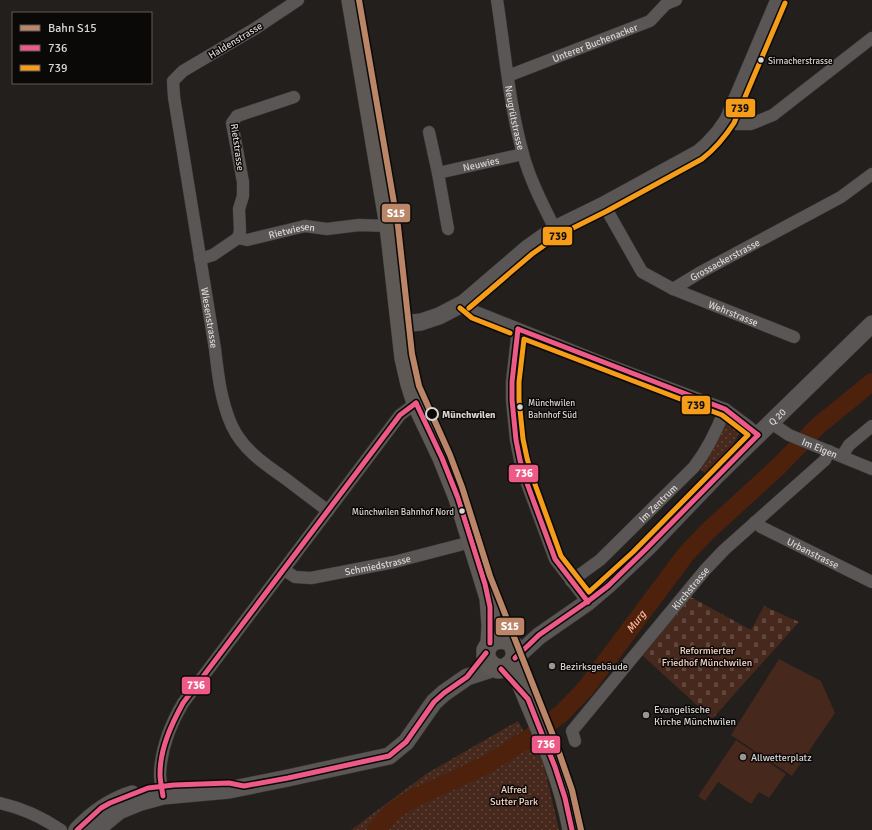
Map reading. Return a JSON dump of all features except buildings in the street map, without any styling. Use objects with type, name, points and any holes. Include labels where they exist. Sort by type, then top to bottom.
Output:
[{"type":"main road","points":[[351,0],[389,226],[404,358],[410,384],[416,403],[440,452],[456,491],[485,584],[502,654],[531,708],[548,748],[569,812],[572,830]]},
{"type":"main road","points":[[401,324],[420,322],[439,316],[464,302],[528,248],[555,229],[604,206],[699,153],[708,146],[728,120],[779,0]]},
{"type":"main road","name":"Q 20","points":[[163,791],[174,785],[229,783],[244,786],[389,756],[406,742],[434,702],[444,693],[502,654],[539,636],[588,602],[608,585],[648,547],[715,477],[872,324]]},
{"type":"main road","points":[[77,830],[101,808],[110,803],[148,788],[163,791]]},
{"type":"main road","points":[[96,830],[119,811],[163,791]]},
{"type":"street","name":"Haldenstrasse","points":[[173,81],[183,71],[256,28],[298,0]]},
{"type":"street","name":"Neugrütstrasse","points":[[497,0],[514,116],[523,154],[533,185],[555,229]]},
{"type":"street","name":"Unterer Buchenacker","points":[[508,76],[650,21],[666,4],[676,0]]},
{"type":"street","points":[[728,120],[738,124],[751,124],[773,115],[872,38]]},
{"type":"street","name":"Wiesenstrasse","points":[[173,81],[174,97],[225,408],[232,427],[242,442],[256,457],[328,511]]},
{"type":"street","name":"Rietstrasse","points":[[238,238],[240,231],[239,209],[243,196],[243,189],[232,123],[233,119],[237,116],[294,96]]},
{"type":"street","points":[[429,132],[448,229]]},
{"type":"street","name":"Neuwies","points":[[438,173],[523,154]]},
{"type":"street","name":"Grossackerstrasse","points":[[673,289],[701,272],[841,197],[872,174]]},
{"type":"street","points":[[604,206],[642,272],[673,289]]},
{"type":"street","name":"Rietwiesen","points":[[238,238],[247,240],[305,226],[328,229],[359,225],[389,226]]},
{"type":"street","points":[[200,258],[213,255],[238,238]]},
{"type":"street","name":"Wehrstrasse","points":[[673,289],[794,337]]},
{"type":"street","points":[[464,302],[475,312],[725,409],[758,435]]},
{"type":"street","points":[[518,329],[512,382],[512,400],[516,440],[520,460],[525,478],[555,559],[588,602]]},
{"type":"street","points":[[163,791],[160,776],[164,748],[175,718],[184,703],[400,415],[416,403]]},
{"type":"street","name":"Im Zentrum","points":[[571,581],[600,560],[694,467],[706,450],[718,427],[725,409]]},
{"type":"street","name":"Im Eigen","points":[[771,423],[789,435],[872,469]]},
{"type":"street","points":[[842,456],[849,445],[872,426]]},
{"type":"street","name":"Kirchstrasse","points":[[575,741],[572,731],[705,570],[724,550],[825,460],[829,452]]},
{"type":"street","name":"Urbanstrasse","points":[[756,522],[762,527],[872,582]]},
{"type":"street","name":"Schmiedstrasse","points":[[284,570],[295,577],[311,578],[394,562],[471,542]]},
{"type":"street","points":[[0,803],[16,807],[38,816],[61,830]]},
{"type":"green space","points":[[731,422],[738,428],[738,436],[731,448],[706,475],[699,467],[725,427],[724,425]]},
{"type":"green space","name":"Reformierter Friedhof Münchwilen","points":[[689,596],[751,630],[764,606],[799,622],[712,719],[642,655]]},
{"type":"green space","points":[[779,659],[821,681],[835,713],[792,776],[731,735]]},
{"type":"green space","points":[[518,721],[530,744],[391,817],[383,830],[351,830],[426,774]]},
{"type":"green space","name":"Allwetterplatz","points":[[736,740],[786,774],[769,798],[759,792],[751,804],[718,782],[705,801],[698,796]]},
{"type":"green space","name":"Alfred Sutter Park","points":[[536,745],[544,765],[559,830],[385,830],[392,818]]},
{"type":"waterway","name":"Murg","points":[[376,830],[393,812],[408,801],[486,765],[532,736],[562,713],[586,688],[686,554],[708,531],[778,467],[818,426],[872,382]]},
{"type":"rail line","name":"S15","points":[[359,0],[398,226],[412,354],[419,386],[450,455],[462,487],[490,576],[554,738],[572,790],[581,830]]},
{"type":"transit line","name":"739","points":[[469,308],[532,254],[559,235],[607,211],[702,159],[711,151],[734,123],[785,3]]},
{"type":"transit line","name":"739","points":[[460,308],[472,318],[510,333]]},
{"type":"transit line","name":"736","points":[[518,329],[512,382],[512,400],[516,440],[520,460],[525,478],[555,559],[588,602]]},
{"type":"transit line","name":"736","points":[[518,329],[725,409],[758,435]]},
{"type":"transit line","name":"739","points":[[524,339],[722,415],[748,435],[633,552],[589,592],[561,556],[527,458],[523,439],[519,400],[519,382],[524,339]]},
{"type":"transit line","name":"736","points":[[416,403],[442,458],[458,498],[485,584],[490,607],[490,643]]},
{"type":"transit line","name":"736","points":[[163,796],[160,774],[162,755],[170,729],[183,703],[400,415],[416,403]]},
{"type":"transit line","name":"736","points":[[515,658],[539,635],[608,586],[758,435]]},
{"type":"transit line","name":"736","points":[[77,830],[101,808],[148,788],[174,785],[229,783],[244,786],[389,756],[406,742],[434,702],[467,677],[486,653]]},
{"type":"transit line","name":"736","points":[[501,669],[528,699],[555,767],[565,798],[572,830]]},
{"type":"place","name":"Sirnacherstrasse","points":[[761,60]]},
{"type":"place","name":"Münchwilen Bahnhof Süd","points":[[520,407]]},
{"type":"place","name":"Münchwilen","points":[[432,414]]},
{"type":"place","name":"Münchwilen Bahnhof Nord","points":[[462,511]]},
{"type":"place","name":"Bezirksgebäude","points":[[552,666]]},
{"type":"place","name":"Evangelische Kirche Münchwilen","points":[[646,715]]},
{"type":"place","name":"Allwetterplatz","points":[[743,757]]}]
